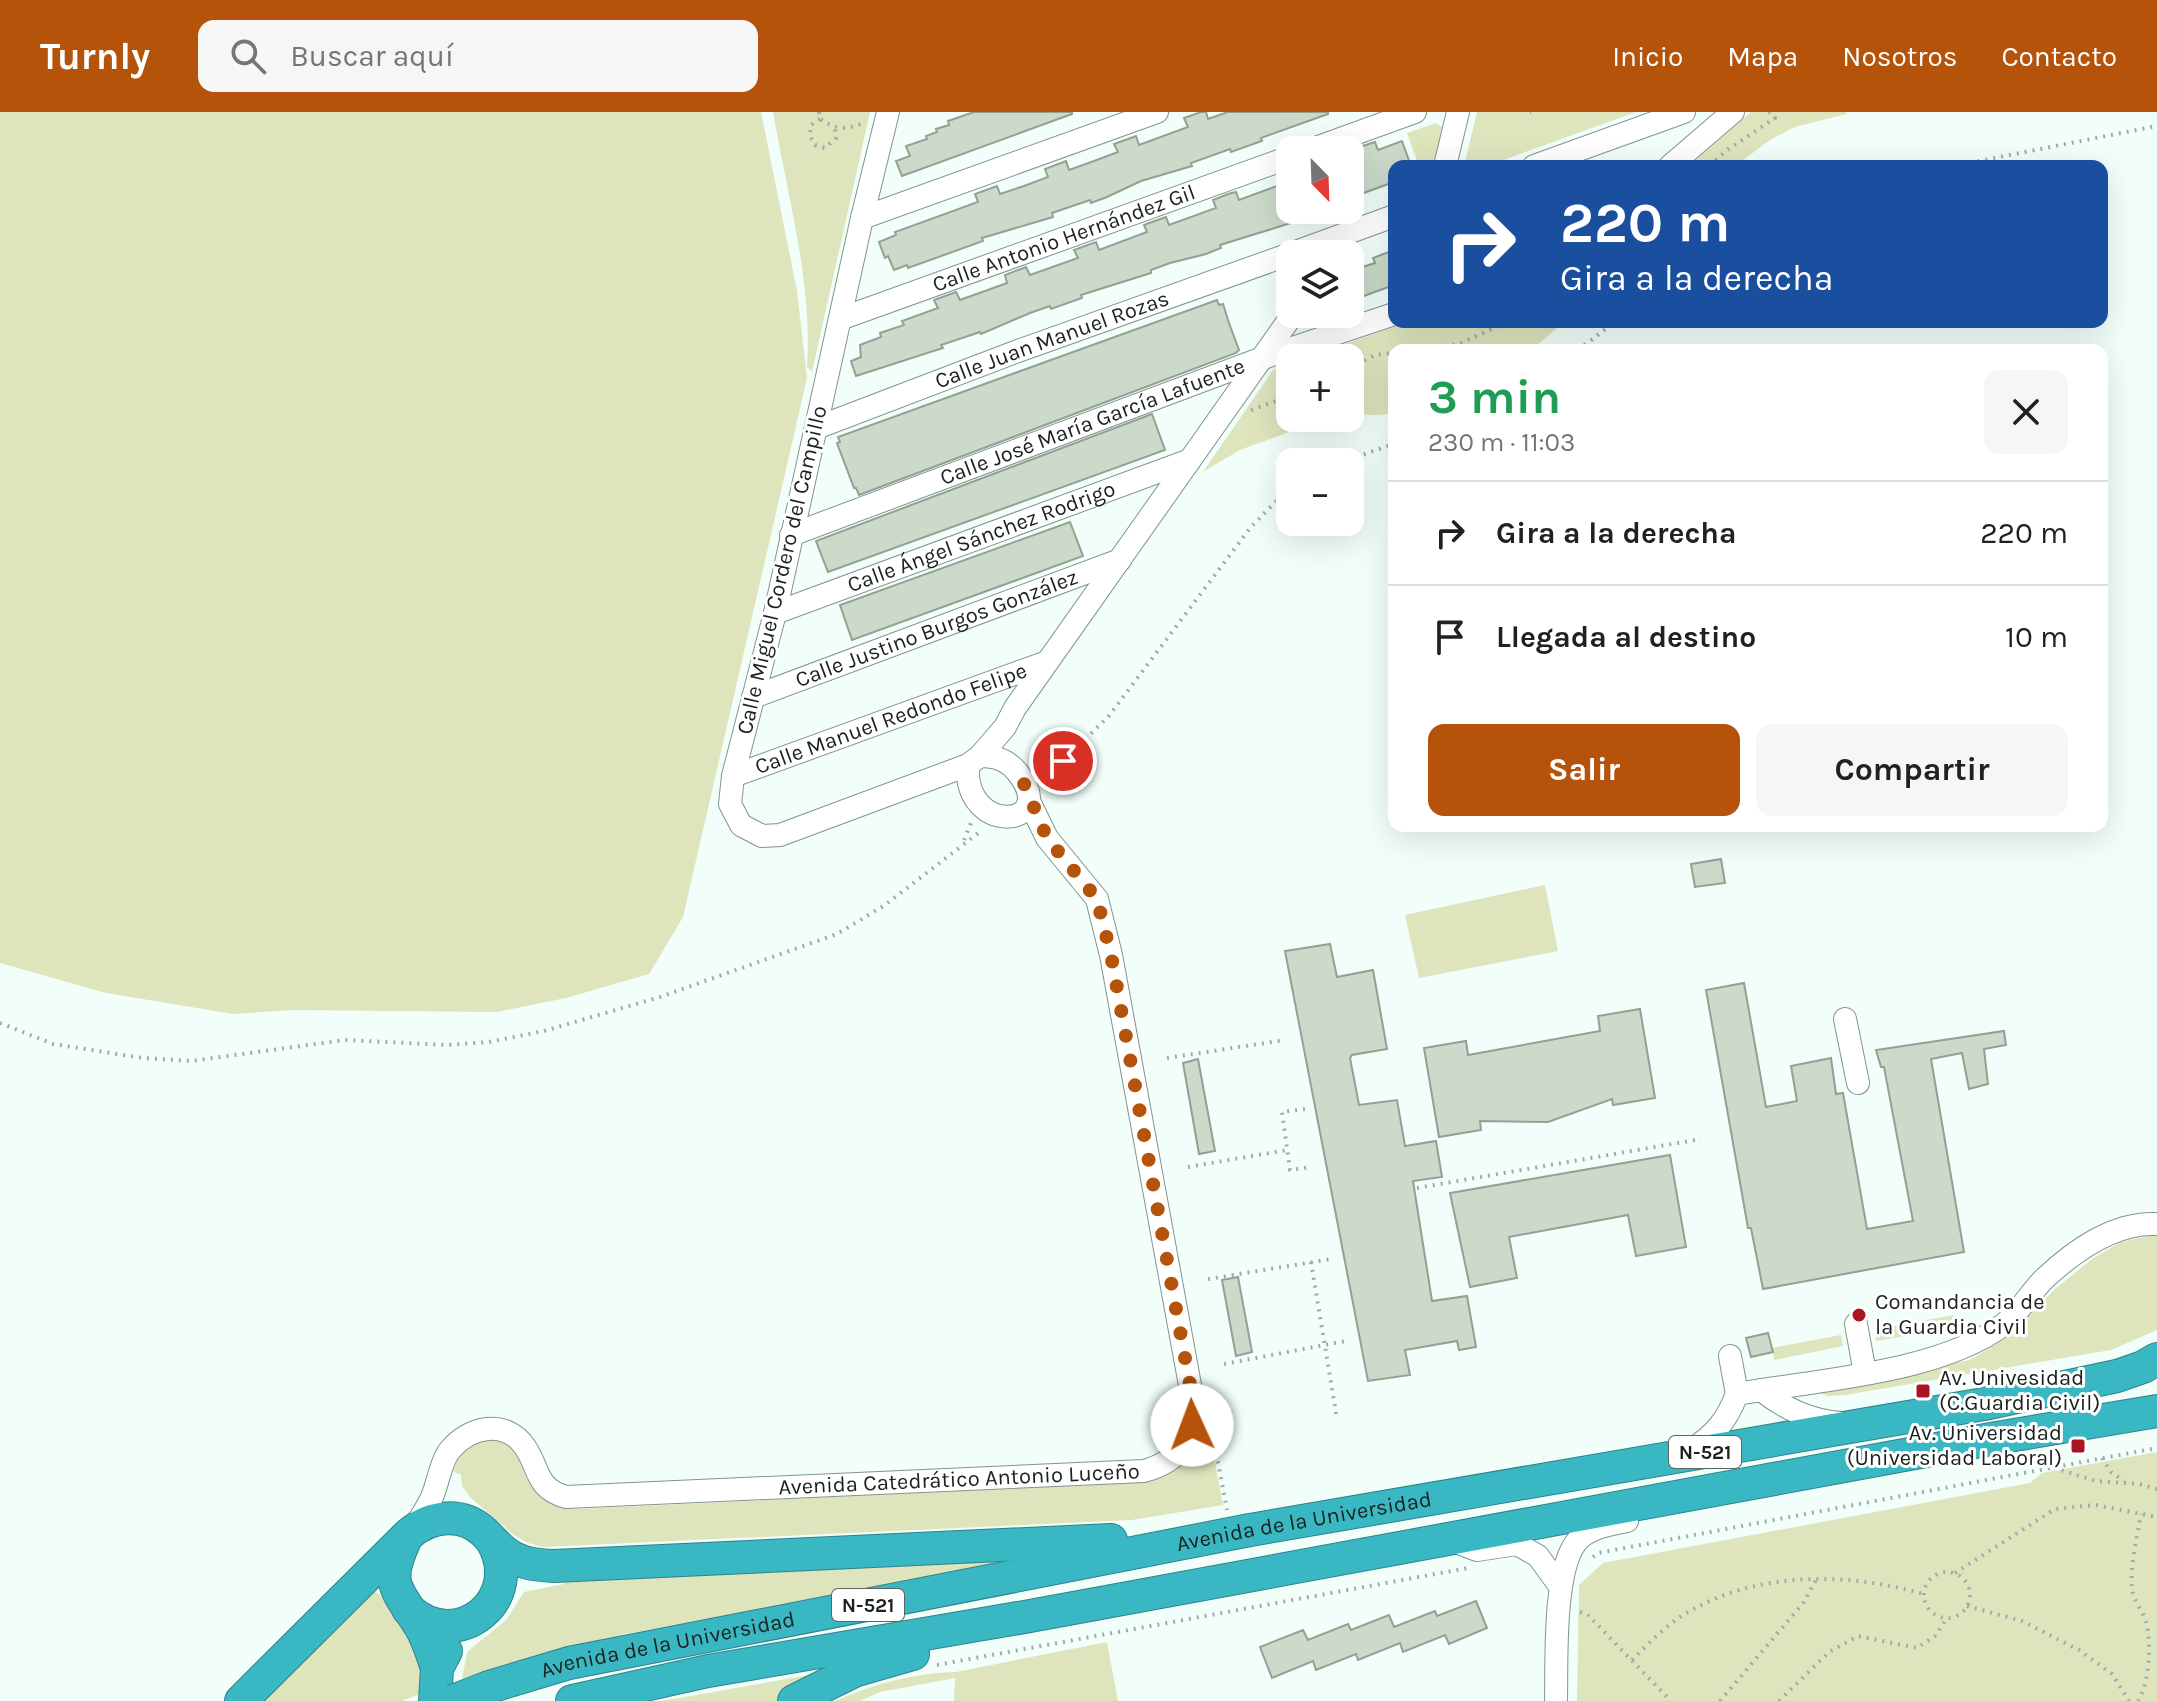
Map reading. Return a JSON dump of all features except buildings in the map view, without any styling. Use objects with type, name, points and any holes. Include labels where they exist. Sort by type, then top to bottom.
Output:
[{"type":"highway","name":"Avenida de la Universidad","points":[[453,1701],[569,1663],[1250,1530],[1984,1404],[2117,1376],[2157,1359]]},
{"type":"highway","name":"Avenida de la Universidad","points":[[572,1701],[708,1671],[1030,1616],[2157,1411]]},
{"type":"highway","points":[[241,1701],[410,1534],[444,1518],[481,1532],[508,1555],[528,1564],[554,1566],[1057,1544],[1250,1530]]},
{"type":"highway","points":[[437,1668],[457,1633],[496,1597],[501,1580],[500,1557],[481,1532]]},
{"type":"highway","points":[[410,1534],[395,1562],[393,1573],[399,1595],[422,1629],[437,1668],[435,1701]]},
{"type":"highway","points":[[408,1609],[422,1619],[443,1626],[466,1623],[480,1615]]},
{"type":"highway","points":[[794,1701],[854,1671],[931,1650],[1030,1616]]},
{"type":"street","name":"Calle Miguel Cordero del Campillo","points":[[888,112],[775,613],[733,776],[730,804],[741,825],[762,836],[780,835],[935,778],[973,769]]},
{"type":"street","points":[[862,218],[1157,112]]},
{"type":"street","points":[[1349,136],[1415,112]]},
{"type":"street","points":[[1446,160],[1458,112]]},
{"type":"street","points":[[1677,160],[1733,112]]},
{"type":"street","points":[[1551,160],[1680,114],[1693,129],[1694,146]]},
{"type":"street","name":"Calle Antonio Hernández Gil","points":[[840,319],[1276,162]]},
{"type":"street","points":[[870,187],[901,205]]},
{"type":"street","name":"Calle Juan Manuel Rozas","points":[[1332,240],[1388,218]]},
{"type":"street","points":[[1344,240],[1348,234]]},
{"type":"street","name":"Calle Juan Manuel Rozas","points":[[816,428],[1276,261]]},
{"type":"street","name":"Calle José María García Lafuente","points":[[791,535],[1260,359],[1388,316]]},
{"type":"street","points":[[973,769],[1283,328]]},
{"type":"street","points":[[1186,387],[1207,397],[1218,418]]},
{"type":"street","points":[[824,390],[843,400],[875,405]]},
{"type":"street","name":"Calle Ángel Sánchez Rodrigo","points":[[775,613],[1190,460]]},
{"type":"street","name":"Calle Justino Burgos González","points":[[753,697],[1120,560]]},
{"type":"street","name":"Calle Manuel Redondo Felipe","points":[[733,776],[1047,662]]},
{"type":"street","points":[[973,769],[983,808],[1000,818],[1024,811],[1026,790],[1003,760],[1005,727]]},
{"type":"street","points":[[973,769],[1003,760]]},
{"type":"street","name":"Avenida Catedrático Antonio Luceño","points":[[410,1534],[439,1481],[447,1452],[465,1435],[484,1428],[503,1431],[520,1440],[542,1483],[566,1497],[1144,1471],[1160,1467],[1180,1451],[1192,1425],[1192,1396],[1111,955],[1097,899],[1047,838],[1026,790]]},
{"type":"street","name":"Avenida Catedrático Antonio Luceño","points":[[1006,817],[1047,838]]},
{"type":"street","points":[[1845,1019],[1858,1083]]},
{"type":"street","points":[[1737,1394],[1865,1373],[1925,1360],[1971,1344],[2005,1324],[2044,1279],[2092,1241],[2138,1223],[2157,1224]]},
{"type":"street","points":[[1856,1324],[1865,1373]]},
{"type":"street","points":[[1670,1458],[1692,1449],[1716,1433],[1729,1413],[1737,1394],[1730,1356]]},
{"type":"street","points":[[1761,1390],[1793,1412],[1822,1421],[1861,1425]]},
{"type":"street","points":[[439,1481],[446,1485],[481,1532]]},
{"type":"street","points":[[1556,1701],[1559,1594],[1579,1538],[1601,1526],[1688,1510],[1728,1487]]},
{"type":"street","points":[[1450,1540],[1477,1550],[1517,1544],[1538,1556],[1559,1594]]},
{"type":"path","points":[[819,112],[820,119]]},
{"type":"path","points":[[820,119],[835,128],[846,130],[888,112]]},
{"type":"path","points":[[1716,160],[1775,118],[1769,112]]},
{"type":"path","points":[[820,119],[811,125],[810,136],[815,145],[825,148],[833,141],[837,132],[835,128]]},
{"type":"path","points":[[1984,160],[2157,126]]},
{"type":"path","points":[[1459,344],[1494,328]]},
{"type":"path","points":[[1586,344],[1607,328]]},
{"type":"path","points":[[1364,361],[1388,354]]},
{"type":"path","points":[[1364,454],[1388,446]]},
{"type":"path","points":[[1026,790],[1063,761],[1108,717],[1251,527],[1276,501]]},
{"type":"path","points":[[0,1023],[53,1044],[143,1058],[191,1061],[345,1040],[447,1045],[516,1037],[660,997],[837,934],[885,905],[963,843]]},
{"type":"path","points":[[1167,1058],[1285,1040]]},
{"type":"path","points":[[1305,1109],[1282,1112],[1290,1170],[1312,1167]]},
{"type":"path","points":[[1417,1188],[1701,1139]]},
{"type":"path","points":[[1188,1167],[1287,1150]]},
{"type":"path","points":[[1208,1279],[1332,1259]]},
{"type":"path","points":[[1311,1262],[1337,1419]]},
{"type":"path","points":[[1224,1364],[1346,1341]]},
{"type":"path","points":[[1210,1416],[1227,1510],[1213,1512]]},
{"type":"path","points":[[1588,1560],[1598,1553],[2157,1448]]},
{"type":"path","points":[[2102,1458],[2111,1472],[2126,1483]]},
{"type":"path","points":[[2051,1467],[2096,1481],[2157,1489]]},
{"type":"path","points":[[1955,1573],[2055,1509],[2096,1505],[2157,1517]]},
{"type":"path","points":[[2138,1701],[2145,1691],[2148,1662],[2147,1624],[2132,1590],[2141,1514]]},
{"type":"path","points":[[929,1666],[1476,1567]]},
{"type":"path","points":[[1779,1701],[1829,1652],[1858,1636],[1917,1648],[1935,1636],[1947,1618],[1962,1613],[1970,1591],[1967,1583],[1955,1573],[1947,1571],[1933,1575],[1923,1594],[1924,1602],[1933,1613],[1947,1618]]},
{"type":"path","points":[[1632,1660],[1685,1613],[1718,1596],[1757,1584],[1816,1580],[1886,1583],[1923,1594]]},
{"type":"path","points":[[1720,1701],[1804,1602],[1816,1580]]},
{"type":"path","points":[[1559,1594],[1587,1614],[1671,1701]]},
{"type":"path","points":[[1967,1606],[2022,1621],[2079,1650],[2112,1674],[2129,1701]]},
{"type":"green space","points":[[0,112],[761,112],[797,291],[807,378],[683,917],[649,974],[566,998],[497,1012],[291,1010],[233,1014],[106,993],[0,963]]},
{"type":"green space","points":[[773,112],[870,112],[812,372],[807,367],[803,271]]},
{"type":"green space","points":[[1477,112],[1636,112],[1504,160],[1465,160]]},
{"type":"green space","points":[[1751,112],[1846,112],[1795,127],[1770,140],[1743,160],[1696,160]]},
{"type":"green space","points":[[1436,123],[1443,128],[1437,160],[1417,160],[1407,133]]},
{"type":"green space","points":[[1391,328],[1557,328],[1538,344],[1388,344],[1388,414],[1364,414],[1364,344],[1346,344]]},
{"type":"green space","points":[[1276,369],[1276,432],[1289,432],[1240,450],[1203,472]]},
{"type":"green space","points":[[1545,885],[1558,951],[1419,978],[1405,915]]},
{"type":"green space","points":[[2157,1234],[2157,1330],[2111,1350],[1845,1395],[1827,1396],[1818,1392],[1970,1360],[2011,1335],[2055,1289],[2092,1259],[2121,1242]]},
{"type":"green space","points":[[1955,1315],[1957,1327],[1876,1341],[1874,1329]]},
{"type":"green space","points":[[1841,1335],[1843,1346],[1774,1360],[1772,1348]]},
{"type":"green space","points":[[1204,1404],[1223,1505],[1132,1520],[543,1547],[514,1535],[471,1498],[462,1486],[461,1475],[454,1472],[457,1462],[469,1447],[486,1439],[496,1440],[514,1450],[531,1486],[542,1497],[563,1507],[578,1509],[1150,1482],[1175,1468],[1191,1453],[1200,1432]]},
{"type":"green space","points":[[2157,1452],[2157,1701],[1577,1701],[1579,1585],[1603,1563],[2030,1483],[2042,1473]]},
{"type":"green space","points":[[1026,1560],[626,1634],[511,1663],[462,1679],[467,1652],[506,1620],[524,1592],[564,1584],[565,1578]]},
{"type":"green space","points":[[372,1590],[380,1595],[416,1647],[425,1692],[402,1701],[256,1701]]},
{"type":"green space","points":[[1107,1642],[1118,1701],[954,1701],[955,1678],[880,1692],[860,1701],[835,1701],[864,1689],[909,1677],[956,1672]]},
{"type":"green space","points":[[817,1674],[776,1701],[662,1701],[803,1676]]},
{"type":"place","name":"Comandancia de la Guardia Civil","points":[[1859,1315]]},
{"type":"place","name":"Av. Univesidad (C.Guardia Civil)","points":[[1923,1391]]},
{"type":"place","name":"Av. Universidad (Universidad Laboral)","points":[[2078,1446]]},
{"type":"route","points":[[1063,761],[1022,779],[1047,838],[1097,899],[1111,955],[1192,1396],[1192,1425]]}]
